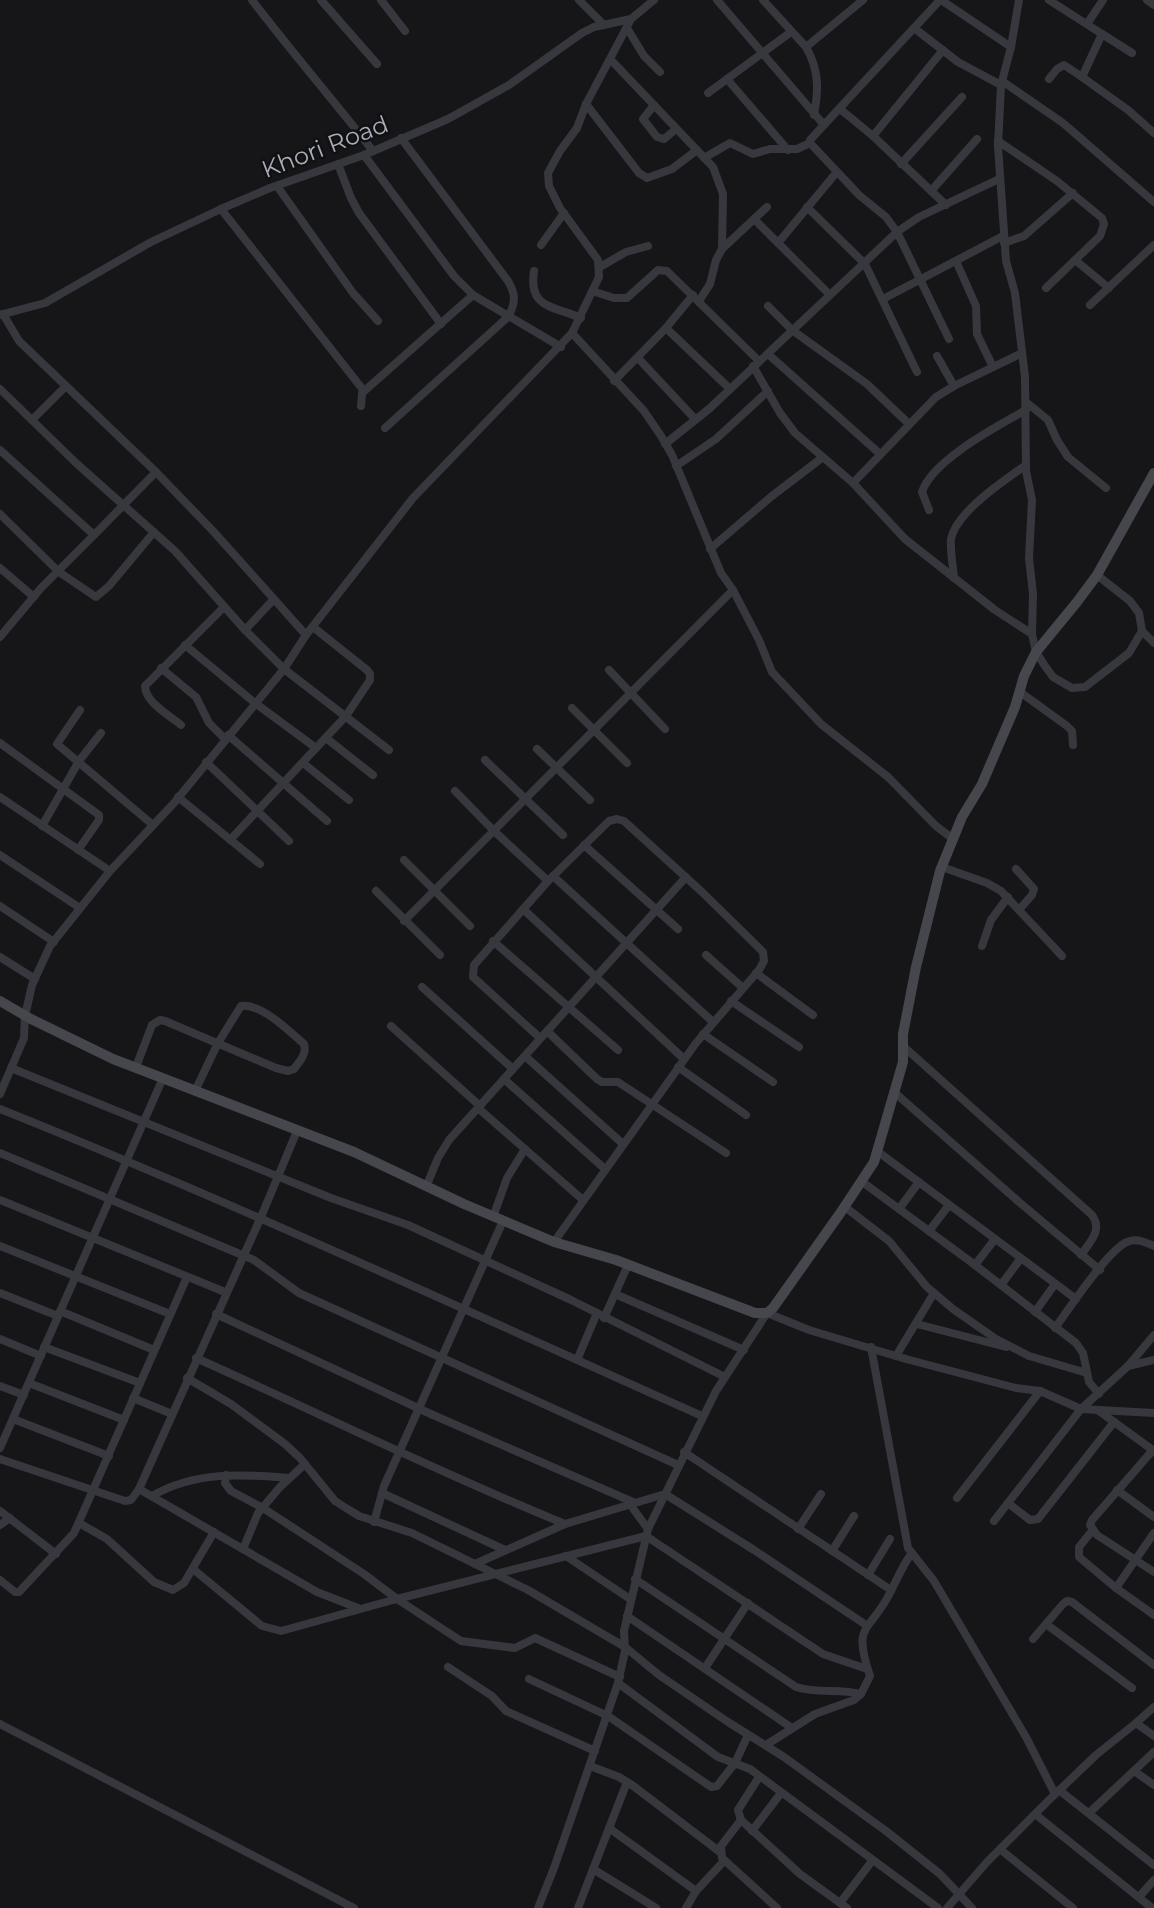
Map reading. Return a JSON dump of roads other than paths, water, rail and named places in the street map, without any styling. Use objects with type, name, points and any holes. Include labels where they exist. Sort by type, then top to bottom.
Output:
[{"type":"street","points":[[252,0],[279,37],[306,67],[454,276],[473,295],[561,347]]},
{"type":"street","points":[[321,0],[377,64]]},
{"type":"street","points":[[381,0],[405,31]]},
{"type":"street","points":[[579,0],[604,25]]},
{"type":"street","name":"Khori Road","points":[[1,315],[45,303],[151,242],[221,209],[368,153],[480,103],[541,64],[582,33],[604,25],[629,24],[654,0]]},
{"type":"street","points":[[717,0],[824,125]]},
{"type":"street","points":[[763,0],[806,47],[815,64],[818,78],[814,115]]},
{"type":"street","points":[[806,47],[863,0]]},
{"type":"street","points":[[704,158],[730,143],[753,154],[770,149],[797,149],[810,143],[940,0],[1011,47]]},
{"type":"street","points":[[1019,0],[1002,83],[998,141],[1003,239],[1017,307],[1026,406],[1027,465],[1032,500],[1029,558],[1033,594],[1032,634],[1036,652],[1054,677],[1063,684],[1078,689],[1129,653],[1142,631]]},
{"type":"street","points":[[1049,0],[1132,53]]},
{"type":"street","points":[[1087,24],[1103,0]]},
{"type":"street","points":[[1147,0],[1154,5]]},
{"type":"street","points":[[0,1094],[24,1038],[25,1016],[35,979],[54,942],[110,871],[178,797],[284,670],[306,635],[413,498],[561,347],[581,318],[599,277],[600,267],[594,252],[564,213],[549,186],[548,173],[577,128],[586,104],[629,24]]},
{"type":"street","points":[[629,24],[644,56],[660,72]]},
{"type":"street","points":[[914,28],[976,73],[1002,83],[1063,123],[1154,202]]},
{"type":"street","points":[[708,93],[791,32]]},
{"type":"street","points":[[1082,76],[1102,34]]},
{"type":"street","points":[[873,136],[943,50]]},
{"type":"street","points":[[611,60],[713,167],[723,194],[722,249]]},
{"type":"street","points":[[1049,79],[1064,65],[1128,110],[1154,133]]},
{"type":"street","points":[[727,79],[788,149]]},
{"type":"street","points":[[901,164],[962,97]]},
{"type":"street","points":[[586,104],[639,173],[647,178],[664,174],[696,150]]},
{"type":"street","points":[[654,105],[643,118],[657,137],[664,139],[676,129]]},
{"type":"street","points":[[840,108],[946,205]]},
{"type":"street","points":[[386,428],[508,317],[515,295],[508,281],[401,138]]},
{"type":"street","points":[[930,191],[976,139]]},
{"type":"street","points":[[998,141],[1073,193],[1093,209],[1104,224],[1100,236],[1046,288]]},
{"type":"street","points":[[810,143],[836,173],[886,217],[897,232],[948,339]]},
{"type":"street","points":[[338,164],[359,213],[440,324]]},
{"type":"street","points":[[778,243],[836,173]]},
{"type":"street","points":[[666,444],[730,389],[897,232],[919,217],[999,179]]},
{"type":"street","points":[[277,186],[353,293],[378,321]]},
{"type":"street","points":[[883,299],[1003,239],[1024,236],[1073,193]]},
{"type":"street","points":[[614,381],[710,284],[716,260],[722,249],[767,207]]},
{"type":"street","points":[[807,207],[864,264],[917,372]]},
{"type":"street","points":[[221,209],[364,391]]},
{"type":"street","points":[[541,245],[564,213]]},
{"type":"street","points":[[754,219],[830,295]]},
{"type":"street","points":[[1090,305],[1154,245]]},
{"type":"street","points":[[600,267],[626,252],[648,246]]},
{"type":"street","points":[[1075,260],[1109,288]]},
{"type":"street","points":[[956,261],[976,306],[977,334],[993,367]]},
{"type":"street","points":[[592,291],[614,298],[627,298],[658,270],[663,269],[673,274],[756,364],[787,423],[853,484],[905,539],[1014,624],[1032,634]]},
{"type":"street","points":[[534,271],[534,294],[542,302],[549,308],[581,318]]},
{"type":"street","points":[[361,407],[360,398],[364,391],[473,295]]},
{"type":"street","points":[[768,306],[792,330],[866,384],[909,424]]},
{"type":"street","points":[[1,315],[19,341],[156,472],[306,635]]},
{"type":"street","points":[[666,328],[730,389]]},
{"type":"street","points":[[572,333],[644,411],[666,444],[710,550],[759,640],[772,671],[821,724],[888,777],[936,826],[953,839]]},
{"type":"street","points":[[853,484],[936,397],[1022,353]]},
{"type":"street","points":[[768,354],[880,454]]},
{"type":"street","points":[[937,356],[954,386]]},
{"type":"street","points":[[638,358],[695,419]]},
{"type":"street","points":[[32,420],[66,387]]},
{"type":"street","points":[[676,466],[716,439],[768,391]]},
{"type":"street","points":[[2,395],[175,551],[284,670],[389,750]]},
{"type":"street","points":[[1026,406],[1048,420],[1068,457],[1106,488]]},
{"type":"street","points":[[929,510],[922,492],[931,476],[968,444],[1026,406]]},
{"type":"street","points":[[0,450],[94,535]]},
{"type":"street","points":[[710,550],[772,496],[823,457]]},
{"type":"street","points":[[954,578],[951,542],[955,528],[991,490],[1027,465]]},
{"type":"street","points":[[2,631],[156,472]]},
{"type":"street","points":[[538,1908],[619,1680],[625,1647],[624,1631],[647,1532],[702,1416],[725,1377],[874,1162],[903,1062],[903,1046],[916,967],[942,867],[953,839],[962,817],[982,784],[1036,652],[1097,575],[1154,473]]},
{"type":"street","points":[[0,514],[59,572],[96,597],[109,586],[154,532]]},
{"type":"street","points":[[0,568],[34,597]]},
{"type":"street","points":[[1097,575],[1130,601],[1139,613],[1142,631],[1154,643]]},
{"type":"street","points":[[404,921],[733,590]]},
{"type":"street","points":[[245,630],[274,598]]},
{"type":"street","points":[[181,725],[145,692],[145,686],[224,607]]},
{"type":"street","points":[[230,840],[346,716],[365,689],[370,674],[313,627]]},
{"type":"street","points":[[185,645],[255,703],[316,748]]},
{"type":"street","points":[[161,668],[196,697],[208,723],[327,821]]},
{"type":"street","points":[[609,670],[665,729]]},
{"type":"street","points":[[1020,692],[1067,726],[1072,731],[1073,745]]},
{"type":"street","points":[[572,708],[627,763]]},
{"type":"street","points":[[80,710],[57,744],[153,825]]},
{"type":"street","points":[[42,825],[79,761],[101,733]]},
{"type":"street","points":[[326,738],[373,775]]},
{"type":"street","points":[[1,747],[99,816],[99,820],[78,849]]},
{"type":"street","points":[[537,749],[590,800]]},
{"type":"street","points":[[485,760],[563,835]]},
{"type":"street","points":[[206,762],[289,841]]},
{"type":"street","points":[[303,763],[349,800]]},
{"type":"street","points":[[455,791],[494,831],[628,942],[713,1022]]},
{"type":"street","points":[[0,797],[110,871]]},
{"type":"street","points":[[178,797],[260,864]]},
{"type":"street","points":[[540,1038],[474,977],[474,965],[551,878],[609,821],[624,821],[763,952],[764,961],[756,973],[684,1059],[554,1242]]},
{"type":"street","points":[[584,845],[678,929]]},
{"type":"street","points":[[0,855],[80,908]]},
{"type":"street","points":[[404,860],[470,926]]},
{"type":"street","points":[[942,867],[987,883],[1008,897],[1036,931],[1062,956]]},
{"type":"street","points":[[1016,869],[1034,889],[1019,910]]},
{"type":"street","points":[[426,1187],[449,1140],[686,877]]},
{"type":"street","points":[[376,891],[440,955]]},
{"type":"street","points":[[982,946],[991,920],[1008,897]]},
{"type":"street","points":[[0,906],[54,942]]},
{"type":"street","points":[[523,909],[684,1059]]},
{"type":"street","points":[[494,941],[618,1050]]},
{"type":"street","points":[[706,955],[743,988]]},
{"type":"street","points":[[0,957],[35,979]]},
{"type":"street","points":[[756,973],[813,1016]]},
{"type":"street","points":[[422,987],[513,1069]]},
{"type":"street","points":[[0,1001],[25,1016],[136,1067],[354,1152],[426,1187],[554,1242],[628,1265],[732,1305],[761,1314],[767,1313],[808,1330],[970,1378],[1040,1391],[1081,1409],[1154,1413]]},
{"type":"street","points":[[731,1001],[799,1047]]},
{"type":"street","points":[[136,1067],[150,1029],[156,1021],[165,1021],[218,1043],[276,1068],[288,1071],[294,1069],[301,1059],[304,1044],[276,1020],[245,1005],[236,1011],[218,1043],[195,1091]]},
{"type":"street","points":[[391,1026],[583,1200]]},
{"type":"street","points":[[547,1031],[597,1079],[602,1082],[618,1082],[726,1153]]},
{"type":"street","points":[[704,1034],[772,1082]]},
{"type":"street","points":[[903,1046],[1092,1215],[1098,1228],[1080,1255]]},
{"type":"street","points":[[525,1056],[623,1144]]},
{"type":"street","points":[[678,1067],[746,1115]]},
{"type":"street","points":[[11,1068],[331,1198],[408,1225],[725,1377]]},
{"type":"street","points":[[0,1448],[3,1432],[13,1419],[24,1395],[163,1078]]},
{"type":"street","points":[[504,1079],[605,1169]]},
{"type":"street","points":[[894,1092],[1100,1270]]},
{"type":"street","points":[[0,1109],[261,1217],[702,1416]]},
{"type":"street","points":[[0,1458],[125,1501],[131,1500],[139,1489],[297,1131]]},
{"type":"street","points":[[374,1522],[382,1493],[399,1453],[485,1261],[507,1178],[525,1149]]},
{"type":"street","points":[[877,1151],[1076,1299]]},
{"type":"street","points":[[0,1153],[254,1260],[280,1282],[299,1293],[678,1465]]},
{"type":"street","points":[[861,1181],[1080,1347],[1089,1382],[1099,1394]]},
{"type":"street","points":[[899,1209],[919,1182]]},
{"type":"street","points":[[0,1200],[225,1292]]},
{"type":"street","points":[[929,1231],[949,1205]]},
{"type":"street","points":[[845,1207],[889,1241],[934,1293],[953,1309],[1014,1349],[1087,1373]]},
{"type":"street","points":[[975,1265],[995,1239]]},
{"type":"street","points":[[1055,1328],[1076,1299],[1126,1242],[1140,1240],[1154,1246]]},
{"type":"street","points":[[0,1246],[170,1314]]},
{"type":"street","points":[[1001,1285],[1021,1258]]},
{"type":"street","points":[[577,1360],[615,1294],[628,1265]]},
{"type":"street","points":[[0,1580],[15,1592],[19,1592],[69,1540],[94,1490],[187,1277]]},
{"type":"street","points":[[1035,1312],[1055,1284]]},
{"type":"street","points":[[0,1293],[154,1350]]},
{"type":"street","points":[[896,1356],[918,1324],[934,1293]]},
{"type":"street","points":[[615,1294],[744,1350]]},
{"type":"street","points":[[216,1314],[419,1409],[631,1503],[647,1532],[823,1654],[867,1669]]},
{"type":"street","points":[[918,1324],[1014,1349]]},
{"type":"street","points":[[994,1521],[1081,1409],[1128,1366],[1154,1335]]},
{"type":"street","points":[[0,1339],[41,1356]]},
{"type":"street","points":[[44,1347],[140,1383]]},
{"type":"street","points":[[871,1347],[904,1532],[911,1555],[934,1581],[1057,1792],[1089,1813],[1154,1865]]},
{"type":"street","points":[[196,1358],[399,1453],[565,1524]]},
{"type":"street","points":[[1128,1366],[1154,1360]]},
{"type":"street","points":[[187,1378],[231,1404],[285,1444],[335,1501],[359,1516],[412,1533],[475,1564],[538,1596],[625,1647],[659,1675],[766,1745],[886,1831],[940,1874],[972,1908]]},
{"type":"street","points":[[29,1383],[124,1420]]},
{"type":"street","points":[[0,1386],[24,1395]]},
{"type":"street","points":[[957,1498],[1040,1391]]},
{"type":"street","points":[[134,1398],[172,1414]]},
{"type":"street","points":[[1100,1411],[1154,1450],[1090,1525],[1092,1531],[1154,1573]]},
{"type":"street","points":[[13,1419],[109,1456]]},
{"type":"street","points":[[1008,1503],[1030,1520],[1038,1519],[1114,1422]]},
{"type":"street","points":[[684,1452],[891,1590]]},
{"type":"street","points":[[243,1549],[258,1513],[304,1464]]},
{"type":"street","points":[[152,1496],[198,1478],[226,1475],[289,1478]]},
{"type":"street","points":[[226,1475],[225,1483],[231,1491],[263,1508],[365,1574],[397,1599],[461,1641],[515,1648],[535,1638],[619,1680],[718,1756],[759,1777],[939,1908]]},
{"type":"street","points":[[139,1489],[325,1596],[361,1609]]},
{"type":"street","points":[[1118,1490],[1154,1517]]},
{"type":"street","points":[[382,1493],[505,1550]]},
{"type":"street","points":[[475,1564],[565,1524],[665,1494],[866,1625]]},
{"type":"street","points":[[798,1529],[821,1494]]},
{"type":"street","points":[[0,1511],[56,1554]]},
{"type":"street","points":[[832,1551],[854,1516]]},
{"type":"street","points":[[0,1525],[10,1518]]},
{"type":"street","points":[[79,1522],[107,1539],[129,1561],[167,1589],[178,1588],[193,1569],[214,1532]]},
{"type":"street","points":[[1092,1531],[1080,1547],[1079,1557],[1154,1615]]},
{"type":"street","points":[[193,1569],[262,1626],[281,1631],[647,1532]]},
{"type":"street","points":[[1116,1588],[1154,1534]]},
{"type":"street","points":[[868,1575],[890,1539]]},
{"type":"street","points":[[766,1745],[815,1714],[854,1700],[861,1694],[870,1676],[861,1645],[866,1625],[891,1590],[911,1555]]},
{"type":"street","points":[[566,1556],[631,1599]]},
{"type":"street","points":[[635,1579],[796,1687],[808,1691],[838,1690],[861,1694]]},
{"type":"street","points":[[1033,1639],[1063,1604],[1072,1602],[1154,1665]]},
{"type":"street","points":[[705,1668],[748,1603]]},
{"type":"street","points":[[627,1616],[792,1728]]},
{"type":"street","points":[[1046,1623],[1132,1688]]},
{"type":"street","points":[[448,1667],[496,1699],[506,1711],[595,1751]]},
{"type":"street","points":[[529,1679],[608,1716],[705,1785],[717,1786],[735,1763],[748,1735]]},
{"type":"street","points":[[947,1908],[979,1871],[1057,1792],[1096,1755],[1154,1707]]},
{"type":"street","points":[[1136,1723],[1154,1736]]},
{"type":"street","points":[[0,1724],[354,1908]]},
{"type":"street","points":[[1089,1813],[1154,1752]]},
{"type":"street","points":[[590,1766],[627,1782],[722,1856],[777,1908]]},
{"type":"street","points":[[1134,1771],[1154,1785]]},
{"type":"street","points":[[759,1777],[738,1811],[741,1820],[800,1874],[843,1906],[872,1861]]},
{"type":"street","points":[[581,1907],[627,1782]]},
{"type":"street","points":[[752,1831],[781,1793]]},
{"type":"street","points":[[1035,1814],[1152,1908]]},
{"type":"street","points":[[690,1906],[696,1891],[722,1856],[721,1846],[741,1820]]},
{"type":"street","points":[[609,1828],[696,1891]]},
{"type":"street","points":[[1001,1850],[1073,1908]]},
{"type":"street","points":[[593,1869],[656,1908]]},
{"type":"street","points":[[1139,1897],[1154,1880]]}]
